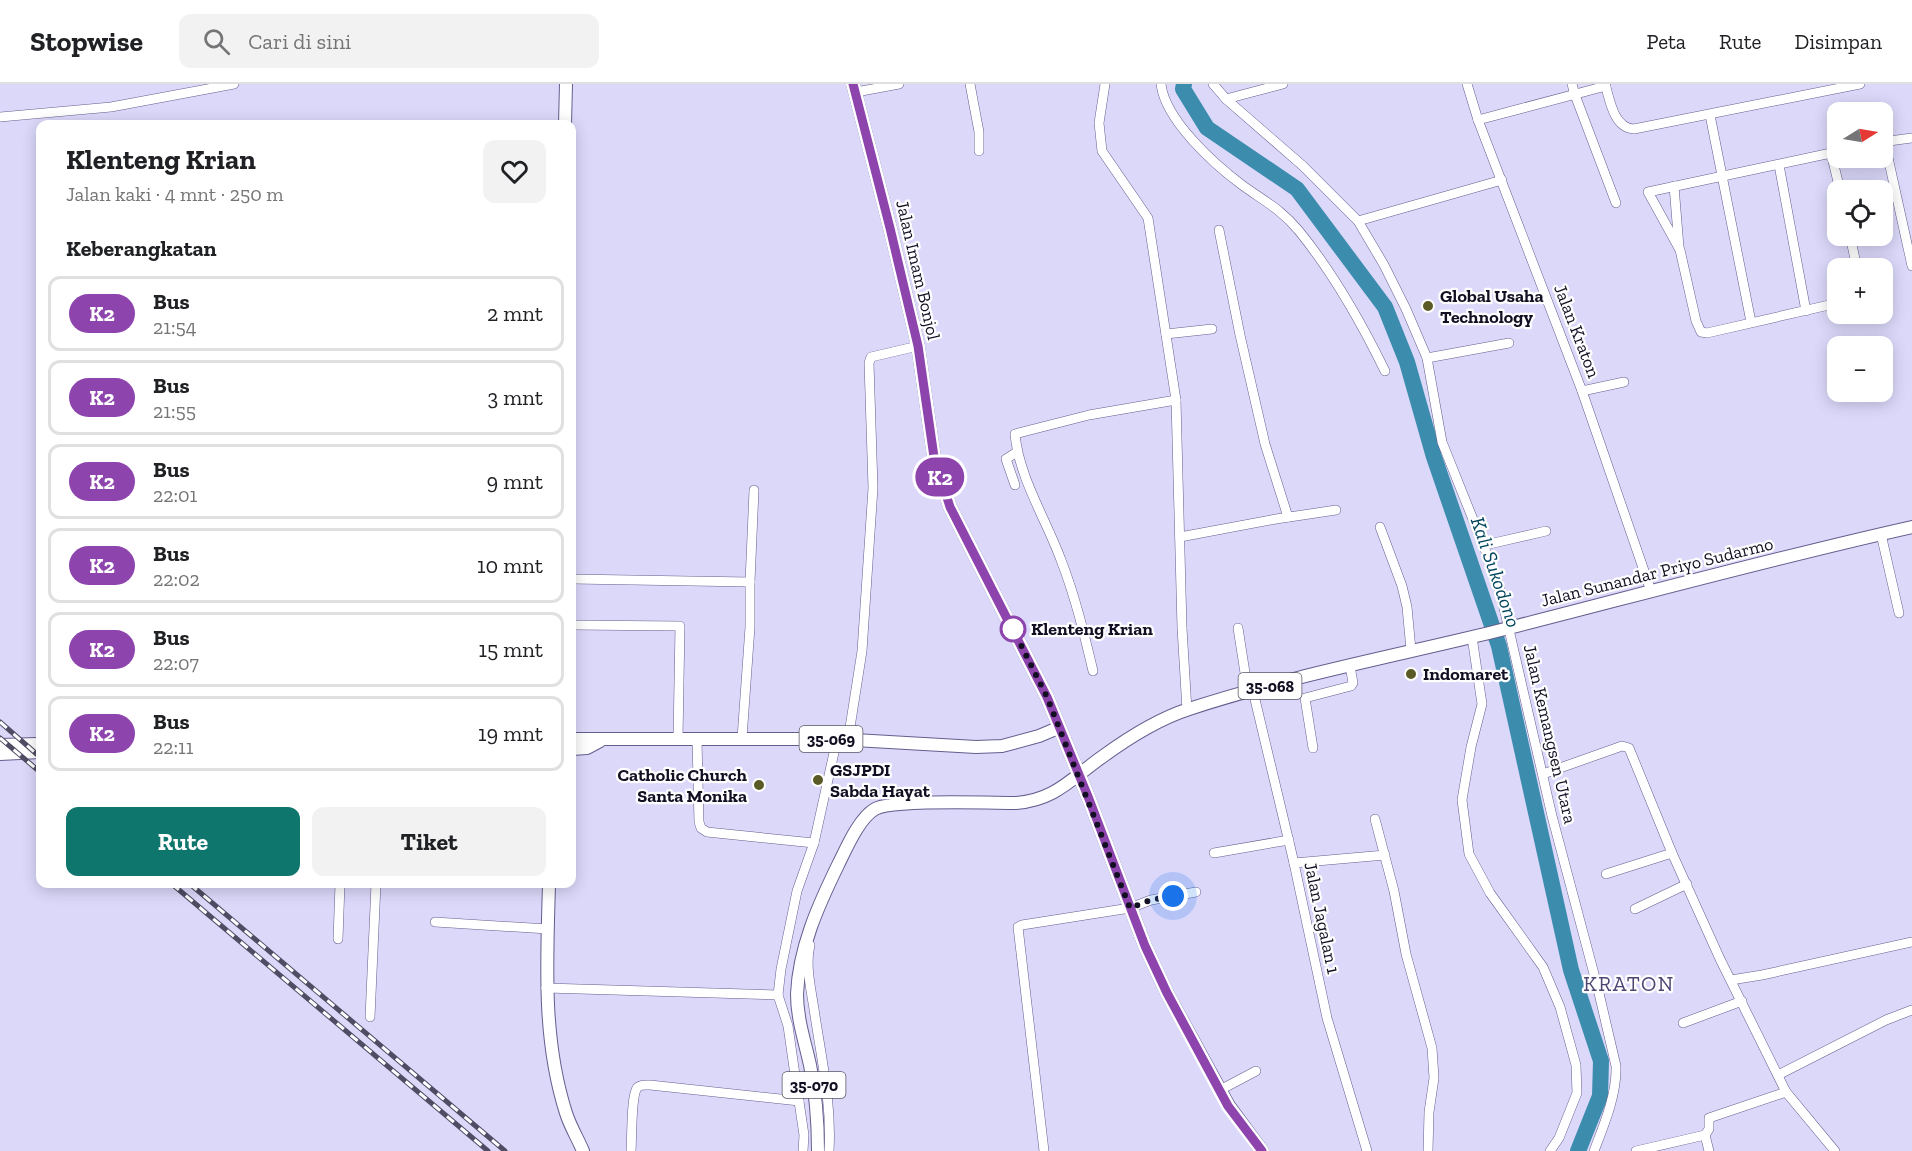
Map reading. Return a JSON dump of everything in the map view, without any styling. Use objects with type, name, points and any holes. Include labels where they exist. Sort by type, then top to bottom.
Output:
[{"type":"main road","points":[[565,120],[566,84]]},
{"type":"main road","name":"Jalan Imam Bonjol","points":[[854,88],[918,346],[934,457],[950,507],[1047,697],[1145,946],[1167,993],[1228,1106],[1262,1151]]},
{"type":"main road","name":"Jalan Sunandar Priyo Sudarmo","points":[[1077,775],[1142,732],[1187,710],[1250,691],[1912,527]]},
{"type":"main road","name":"35-069","points":[[576,739],[742,738],[843,740],[976,747],[993,746],[1039,736],[1058,728]]},
{"type":"main road","name":"35-069","points":[[576,749],[586,748],[601,740]]},
{"type":"main road","points":[[0,745],[36,744]]},
{"type":"main road","points":[[0,754],[36,752]]},
{"type":"main road","name":"35-070","points":[[818,1151],[819,1116],[799,1020],[797,995],[804,945],[853,836],[874,810],[912,804],[1025,802],[1050,796],[1077,775]]},
{"type":"main road","points":[[549,888],[546,988],[554,1064],[566,1114],[583,1151]]},
{"type":"street","points":[[0,117],[111,107],[234,84]]},
{"type":"street","points":[[854,88],[898,84]]},
{"type":"street","points":[[970,84],[978,122],[979,151]]},
{"type":"street","points":[[1105,84],[1099,123],[1102,151],[1148,218],[1176,400],[1187,710]]},
{"type":"street","points":[[1161,84],[1165,102],[1176,120],[1196,143],[1234,179],[1276,206],[1298,230],[1327,269],[1366,331],[1385,371]]},
{"type":"street","name":"Jalan Kemangsen Utara","points":[[1213,84],[1226,99],[1303,166],[1358,221],[1384,265],[1427,358],[1442,442],[1498,582],[1504,629],[1616,1066],[1613,1094],[1594,1151]]},
{"type":"street","points":[[1226,99],[1283,84]]},
{"type":"street","name":"Jalan Kraton","points":[[1467,84],[1478,120],[1582,391],[1651,591]]},
{"type":"street","points":[[1572,84],[1616,203]]},
{"type":"street","points":[[1478,120],[1605,85],[1619,122],[1626,129],[1634,129],[1860,84]]},
{"type":"street","points":[[1710,115],[1751,322]]},
{"type":"street","points":[[1912,138],[1889,141],[1885,144],[1912,266]]},
{"type":"street","points":[[1680,250],[1647,192],[1831,153],[1838,180]]},
{"type":"street","points":[[1779,165],[1806,311]]},
{"type":"street","points":[[1358,221],[1502,180]]},
{"type":"street","points":[[1674,186],[1680,250],[1701,332],[1707,333],[1827,306]]},
{"type":"street","points":[[1219,230],[1265,444],[1288,517]]},
{"type":"street","points":[[1166,334],[1212,329]]},
{"type":"street","points":[[1427,358],[1509,343]]},
{"type":"street","points":[[803,1151],[804,1135],[788,1026],[778,995],[781,969],[797,891],[814,843],[843,740],[862,651],[873,488],[868,363],[871,357],[918,346]]},
{"type":"street","points":[[1582,391],[1624,382]]},
{"type":"street","points":[[1094,671],[1072,590],[1013,454],[1015,435],[1017,432],[1089,415],[1176,400]]},
{"type":"street","points":[[1013,454],[1006,459],[1015,485]]},
{"type":"street","points":[[742,738],[750,627],[754,490]]},
{"type":"street","points":[[1180,537],[1336,510]]},
{"type":"street","points":[[1380,527],[1402,586],[1407,607],[1411,650]]},
{"type":"street","points":[[1485,546],[1546,531]]},
{"type":"street","points":[[1881,534],[1899,613]]},
{"type":"street","points":[[576,579],[750,582]]},
{"type":"street","points":[[576,624],[680,626],[678,738]]},
{"type":"street","name":"Jalan Jagalan 1","points":[[1238,628],[1250,691],[1294,863],[1327,1018],[1367,1151]]},
{"type":"street","points":[[1474,636],[1482,704],[1471,747],[1462,800],[1469,854],[1490,893],[1543,967],[1560,1007],[1576,1065],[1577,1093],[1559,1138],[1550,1151]]},
{"type":"street","points":[[1313,748],[1305,698],[1352,686],[1350,666]]},
{"type":"street","points":[[697,740],[699,822],[704,830],[814,843]]},
{"type":"street","points":[[1542,774],[1626,746],[1631,751],[1686,884],[1786,1092],[1835,1151]]},
{"type":"street","points":[[1376,819],[1406,954],[1432,1048],[1434,1078],[1429,1112],[1428,1151]]},
{"type":"street","points":[[1214,853],[1288,840]]},
{"type":"street","points":[[1606,874],[1672,853]]},
{"type":"street","points":[[1294,863],[1385,855]]},
{"type":"street","points":[[1635,909],[1686,884]]},
{"type":"street","points":[[339,939],[340,888]]},
{"type":"street","points":[[370,1017],[376,888]]},
{"type":"street","points":[[1044,1151],[1018,927],[1130,908],[1151,900],[1196,892]]},
{"type":"street","points":[[819,908],[809,950],[809,969],[829,1099],[830,1151]]},
{"type":"street","points":[[435,922],[548,929]]},
{"type":"street","points":[[1731,980],[1912,942]]},
{"type":"street","points":[[546,988],[778,995]]},
{"type":"street","points":[[1683,1023],[1742,1000]]},
{"type":"street","points":[[1778,1075],[1886,1020],[1912,1010]]},
{"type":"street","points":[[1220,1090],[1256,1071]]},
{"type":"street","points":[[631,1151],[633,1101],[636,1088],[640,1085],[650,1084],[799,1101]]},
{"type":"street","points":[[1636,1151],[1705,1135],[1709,1129],[1709,1118],[1786,1092]]},
{"type":"street","points":[[1705,1135],[1709,1151]]},
{"type":"waterway","name":"Kali Sukodono","points":[[1184,84],[1183,89],[1207,128],[1297,189],[1385,307],[1407,362],[1434,457],[1499,646],[1571,970],[1601,1061],[1600,1096],[1578,1151]]},
{"type":"railway","points":[[0,722],[36,754]]},
{"type":"railway","points":[[0,738],[36,769]]},
{"type":"railway","points":[[177,888],[488,1151]]},
{"type":"railway","points":[[195,888],[505,1151]]},
{"type":"bus line","name":"K2","points":[[853,84],[918,346],[934,457],[950,507],[1047,697],[1145,946],[1167,993],[1228,1106],[1262,1151]]},
{"type":"place","name":"Global Usaha Technology","points":[[1428,306]]},
{"type":"place","name":"Klenteng Krian","points":[[1013,629]]},
{"type":"place","name":"Indomaret","points":[[1411,674]]},
{"type":"place","name":"GSJPDI Sabda Hayat","points":[[818,780]]},
{"type":"place","name":"Catholic Church Santa Monika","points":[[759,785]]},
{"type":"district","name":"KRATON","points":[[1629,984]]},
{"type":"route","points":[[1013,629],[1010,623],[1047,697],[1130,908],[1151,900],[1173,896]]}]
